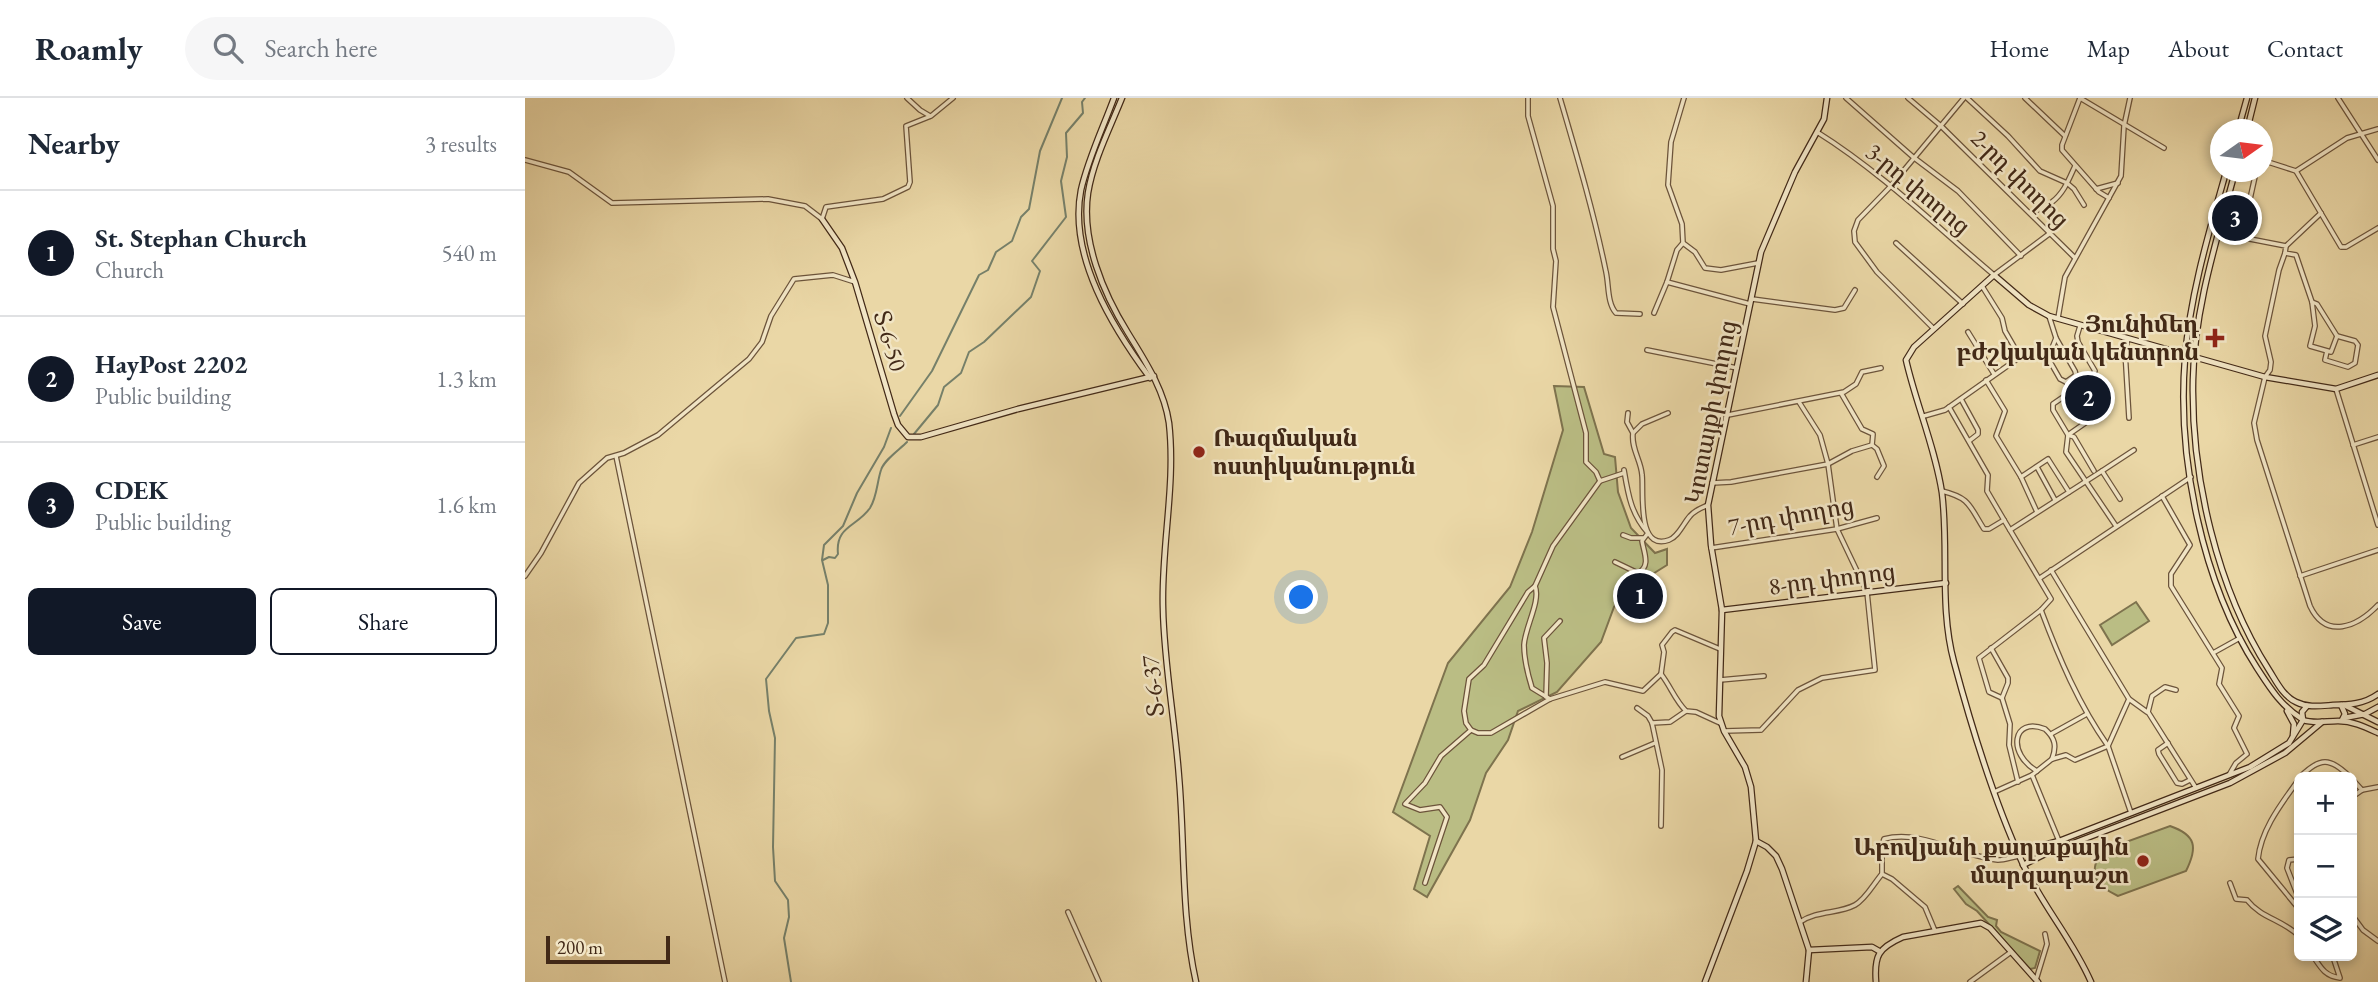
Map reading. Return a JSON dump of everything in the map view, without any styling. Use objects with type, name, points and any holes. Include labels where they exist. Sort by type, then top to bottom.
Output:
[{"type":"main road","name":"Տ-6-37","points":[[1114,98],[1085,175],[1079,213],[1090,270],[1105,309],[1152,377]]},
{"type":"main road","name":"Տ-6-37","points":[[1122,98],[1092,177],[1088,212],[1097,268],[1112,306],[1158,387],[1168,423],[1170,496],[1163,608],[1179,778],[1188,946],[1196,982]]},
{"type":"main road","name":"Կոտայքի փողոց","points":[[1705,982],[1756,841],[1754,808],[1745,767],[1724,731],[1719,716],[1722,610],[1711,548],[1708,505],[1761,251],[1795,172],[1824,119],[1826,98]]},
{"type":"main road","points":[[2241,119],[2247,98]]},
{"type":"main road","points":[[2250,119],[2256,98]]},
{"type":"main road","points":[[1103,127],[1110,130]]},
{"type":"main road","points":[[2223,182],[2207,239],[2185,356],[2185,421],[2190,477],[2213,576],[2227,615],[2251,660],[2291,716],[2293,736]]},
{"type":"main road","points":[[2232,182],[2207,282],[2194,358],[2194,420],[2200,472],[2222,572],[2236,609],[2258,653],[2285,694],[2294,702],[2307,706],[2343,705],[2364,702],[2378,694]]},
{"type":"main road","name":"Տ-6-50","points":[[822,219],[842,248],[855,282],[898,425],[913,438],[1018,409],[1152,377]]},
{"type":"main road","points":[[2091,982],[2023,864],[1994,792],[1953,660],[1942,491],[1924,416],[1906,359],[1914,347],[1994,275],[2029,305],[2049,316],[2265,377],[2336,389],[2378,375]]},
{"type":"main road","points":[[1105,309],[1112,306]]},
{"type":"main road","name":"8-րդ փողոց","points":[[1722,610],[1946,583]]},
{"type":"main road","points":[[2283,705],[2310,723],[2365,714],[2378,706]]},
{"type":"main road","points":[[2343,705],[2378,722]]},
{"type":"main road","points":[[2343,705],[2343,719]]},
{"type":"main road","points":[[2019,854],[2228,777],[2282,749],[2293,736],[2307,706]]},
{"type":"main road","points":[[2343,719],[2378,733]]},
{"type":"main road","points":[[2023,864],[2230,783],[2279,758],[2322,722]]},
{"type":"main road","points":[[1756,841],[1776,856],[1800,922],[1808,950],[1806,982]]},
{"type":"main road","points":[[1876,982],[1875,964],[1879,951],[1902,937],[1985,924],[2037,981]]},
{"type":"main road","points":[[1808,950],[1872,947],[1879,951]]},
{"type":"street","points":[[907,98],[931,116]]},
{"type":"street","points":[[525,160],[569,172],[612,203],[768,200],[805,206],[822,219],[826,207],[883,200],[908,187],[910,182],[906,126],[931,116],[953,98]]},
{"type":"street","points":[[1528,98],[1528,116],[1553,205],[1553,249],[1556,261],[1553,307],[1586,433],[1586,462],[1596,472],[1600,481]]},
{"type":"street","points":[[1560,98],[1595,215],[1611,307],[1616,313],[1640,314]]},
{"type":"street","points":[[1654,313],[1668,282],[1677,250],[1683,243],[1682,224],[1668,184],[1671,142],[1684,98]]},
{"type":"street","points":[[1846,98],[1913,158],[1958,191],[2021,256]]},
{"type":"street","name":"2-րդ փողոց","points":[[1909,98],[2075,258]]},
{"type":"street","points":[[1934,329],[1877,272],[1856,242],[1854,231],[1858,220],[1890,187],[1965,98],[2008,136],[2040,171],[2067,183],[2084,205]]},
{"type":"street","points":[[2025,98],[2065,136]]},
{"type":"street","points":[[2109,198],[2096,189],[2062,150],[2080,98],[2164,148]]},
{"type":"street","points":[[2057,319],[2065,277],[2121,176],[2124,126],[2130,98]]},
{"type":"street","points":[[2338,98],[2378,159]]},
{"type":"street","points":[[2273,164],[2296,171],[2347,138],[2378,129]]},
{"type":"street","name":"3-րդ փողոց","points":[[1817,132],[1890,187],[1994,275]]},
{"type":"street","points":[[2032,215],[2059,196],[2075,166]]},
{"type":"street","points":[[2296,171],[2343,248],[2378,229]]},
{"type":"street","points":[[2250,199],[2254,182]]},
{"type":"street","points":[[2096,189],[2118,184]]},
{"type":"street","points":[[2321,213],[2286,246],[2265,336],[2271,362],[2254,424],[2255,431],[2316,619],[2326,625],[2342,627],[2365,620],[2378,606]]},
{"type":"street","points":[[1994,275],[2049,234]]},
{"type":"street","points":[[2250,239],[2286,246]]},
{"type":"street","points":[[1683,243],[1695,252],[1701,265],[1713,270],[1758,263]]},
{"type":"street","points":[[1896,243],[1963,304]]},
{"type":"street","points":[[2285,253],[2296,256],[2312,302],[2315,326],[2309,345],[2311,348],[2332,351],[2337,336]]},
{"type":"street","points":[[525,576],[541,553],[579,484],[607,458],[624,453],[657,435],[749,359],[762,342],[771,316],[794,279],[833,275],[855,282]]},
{"type":"street","points":[[1668,282],[1751,301],[1835,310],[1844,308],[1855,290]]},
{"type":"street","points":[[1982,286],[2002,318],[2005,331],[2020,357]]},
{"type":"street","points":[[2312,302],[2317,304],[2337,336],[2357,342],[2353,366],[2349,368],[2325,360],[2327,351]]},
{"type":"street","points":[[2049,316],[2056,338],[2075,371],[2076,375],[2066,382]]},
{"type":"street","points":[[2080,326],[2077,339],[2095,372],[2089,379],[2089,384],[2102,410]]},
{"type":"street","points":[[1968,332],[1994,374]]},
{"type":"street","points":[[2056,338],[2048,358],[2060,379],[2066,382],[2087,414],[2088,421],[2068,435]]},
{"type":"street","points":[[2128,340],[2125,351],[2129,418]]},
{"type":"street","points":[[1647,350],[1737,368]]},
{"type":"street","points":[[1924,416],[1949,407],[2020,357],[2030,359]]},
{"type":"street","points":[[1728,415],[1841,393],[1856,384],[1862,372],[1881,368]]},
{"type":"street","points":[[1986,380],[2005,411],[1996,436],[2021,477],[2037,512]]},
{"type":"street","points":[[2336,389],[2378,525]]},
{"type":"street","points":[[2072,391],[2053,404],[2053,410],[2068,435],[2066,452],[2116,526]]},
{"type":"street","points":[[1841,393],[1862,429],[1873,434],[1872,445]]},
{"type":"street","points":[[1961,399],[1978,430],[1978,434],[1969,441]]},
{"type":"street","points":[[1724,731],[1761,730],[1798,690],[1822,678],[1875,670],[1867,592],[1837,529],[1828,464],[1820,435],[1799,402]]},
{"type":"street","points":[[1949,407],[1988,475],[1987,491],[2051,601],[1981,656],[1979,663],[1989,692],[2001,698]]},
{"type":"street","points":[[1628,413],[1627,422],[1633,433],[1632,447],[1643,476],[1641,500],[1648,533]]},
{"type":"street","points":[[1633,433],[1642,424],[1668,413]]},
{"type":"street","points":[[2068,435],[2074,437],[2094,471]]},
{"type":"street","points":[[2353,445],[2378,437]]},
{"type":"street","points":[[1712,483],[1828,464],[1852,451],[1872,445]]},
{"type":"street","points":[[1872,445],[1877,449],[1884,466],[1877,477]]},
{"type":"street","points":[[2010,530],[2134,450]]},
{"type":"street","points":[[615,456],[725,982]]},
{"type":"street","points":[[2021,477],[2050,460],[2069,492]]},
{"type":"street","points":[[2037,467],[2055,500]]},
{"type":"street","points":[[2102,471],[2120,499]]},
{"type":"street","points":[[1708,505],[1691,514],[1674,538],[1666,542],[1659,541],[1638,522],[1627,493],[1624,472],[1600,481],[1553,546],[1535,586],[1528,592],[1484,665],[1469,679],[1464,711],[1466,723],[1471,730],[1478,733],[1491,733],[1548,698],[1605,681],[1643,691],[1653,685],[1661,674],[1664,652],[1662,645],[1672,632],[1680,632],[1721,650]]},
{"type":"street","points":[[2040,578],[2190,477]]},
{"type":"street","points":[[1942,491],[1960,495],[1965,499],[1984,529],[2004,520]]},
{"type":"street","points":[[2162,496],[2190,545],[2171,574],[2171,586],[2222,668],[2219,684],[2239,716],[2234,728],[2248,754],[2236,763],[2228,777]]},
{"type":"street","name":"7-րդ փողոց","points":[[1711,548],[1837,529],[1877,518]]},
{"type":"street","points":[[1615,562],[1636,573],[1643,571],[1646,559],[1641,541],[1648,533]]},
{"type":"street","points":[[1623,534],[1631,538],[1643,538]]},
{"type":"street","points":[[2300,576],[2378,550]]},
{"type":"street","points":[[2051,570],[2129,699],[2148,712],[2196,788]]},
{"type":"street","points":[[1535,586],[1537,597],[1527,623],[1524,645],[1527,672],[1532,688],[1548,698]]},
{"type":"street","points":[[2041,610],[2059,657],[2087,714],[2108,746],[2131,813]]},
{"type":"street","points":[[1548,698],[1544,638],[1560,621]]},
{"type":"street","points":[[2213,653],[2240,638]]},
{"type":"street","points":[[1991,648],[2008,678],[2001,698],[2010,724],[2009,745],[2018,782]]},
{"type":"street","points":[[1661,674],[1686,712]]},
{"type":"street","points":[[1720,680],[1764,676]]},
{"type":"street","points":[[2148,712],[2152,696],[2165,687],[2176,690]]},
{"type":"street","points":[[1994,792],[2032,775],[2052,759],[2066,755],[2075,760],[2108,746],[2129,699]]},
{"type":"street","points":[[1637,708],[1649,716],[1652,723],[1662,770],[1661,826]]},
{"type":"street","points":[[1652,723],[1670,722],[1686,712],[1696,712],[1721,723]]},
{"type":"street","points":[[2051,734],[2087,714]]},
{"type":"street","points":[[2037,771],[2021,759],[2016,740],[2022,731],[2041,727],[2051,734],[2055,745],[2052,759]]},
{"type":"street","points":[[1425,883],[1447,817],[1440,807],[1420,810],[1405,804],[1425,783],[1441,755],[1471,730]]},
{"type":"street","points":[[1622,757],[1655,743]]},
{"type":"street","points":[[2168,743],[2158,750],[2158,754],[2177,783],[2182,784],[2191,779]]},
{"type":"street","points":[[2307,772],[2319,762],[2329,761],[2345,772]]},
{"type":"street","points":[[2032,775],[2059,841]]},
{"type":"street","points":[[2357,785],[2361,790]]},
{"type":"street","points":[[2294,787],[2259,845],[2258,859],[2294,899]]},
{"type":"street","points":[[2357,793],[2378,788]]},
{"type":"street","points":[[1800,922],[1816,913],[1855,905],[1863,898],[1882,874],[1882,842],[1890,838],[1925,840],[1996,860],[2019,854]]},
{"type":"street","points":[[2294,860],[2289,860],[2287,868],[2294,889]]},
{"type":"street","points":[[1882,874],[1892,878],[1925,907],[1935,931]]},
{"type":"street","points":[[2230,883],[2236,899],[2247,900],[2256,912],[2276,919],[2294,932]]},
{"type":"street","points":[[1068,912],[1100,982]]},
{"type":"street","points":[[2357,922],[2378,941]]},
{"type":"street","points":[[2037,981],[2047,944],[2045,934]]},
{"type":"street","points":[[1970,982],[2011,952]]},
{"type":"street","points":[[2316,961],[2322,971],[2331,977],[2340,978],[2334,961]]},
{"type":"green space","points":[[1554,386],[1584,387],[1604,454],[1615,457],[1618,492],[1631,528],[1655,553],[1667,549],[1667,565],[1624,592],[1614,607],[1601,642],[1557,692],[1518,711],[1508,740],[1486,773],[1470,820],[1427,897],[1414,889],[1430,836],[1393,812],[1448,663],[1510,587],[1532,532],[1563,430]]},
{"type":"green space","points":[[2136,602],[2149,621],[2112,645],[2100,625]]},
{"type":"green space","name":"Աբովյանի քաղաքային մարզադաշտ","points":[[2170,826],[2185,833],[2192,843],[2192,855],[2186,871],[2118,896],[2099,883],[2095,867],[2101,851]]},
{"type":"green space","points":[[1958,886],[1988,917],[1997,920],[1996,926],[2001,932],[2040,951],[2035,968],[2030,969],[1977,911],[1966,904],[1954,889]]},
{"type":"waterway","points":[[900,416],[932,371],[979,275],[988,270],[996,252],[1012,241],[1021,217],[1029,209],[1040,151],[1062,98]]},
{"type":"waterway","points":[[914,434],[938,405],[944,387],[961,373],[969,352],[984,342],[1031,297],[1040,271],[1032,261],[1066,217],[1061,181],[1067,157],[1066,133],[1083,113],[1082,102],[1085,98]]},
{"type":"waterway","points":[[791,982],[784,938],[789,917],[788,900],[775,881],[775,738],[766,679],[796,638],[824,634],[828,623],[828,585],[822,560],[824,545],[843,526],[891,428]]},
{"type":"waterway","points":[[823,560],[835,558],[838,554],[843,532],[870,508],[883,466],[907,442]]},
{"type":"place","name":"CDEK","points":[[2235,218]]},
{"type":"place","name":"Յունիմեդ բժշկական կենտրոն","points":[[2215,338]]},
{"type":"place","name":"HayPost 2202","points":[[2088,398]]},
{"type":"place","name":"Ռազմական ոստիկանություն","points":[[1199,452]]},
{"type":"place","name":"St. Stephan Church","points":[[1640,596]]},
{"type":"place","name":"Աբովյանի քաղաքային մարզադաշտ","points":[[2143,861]]}]
